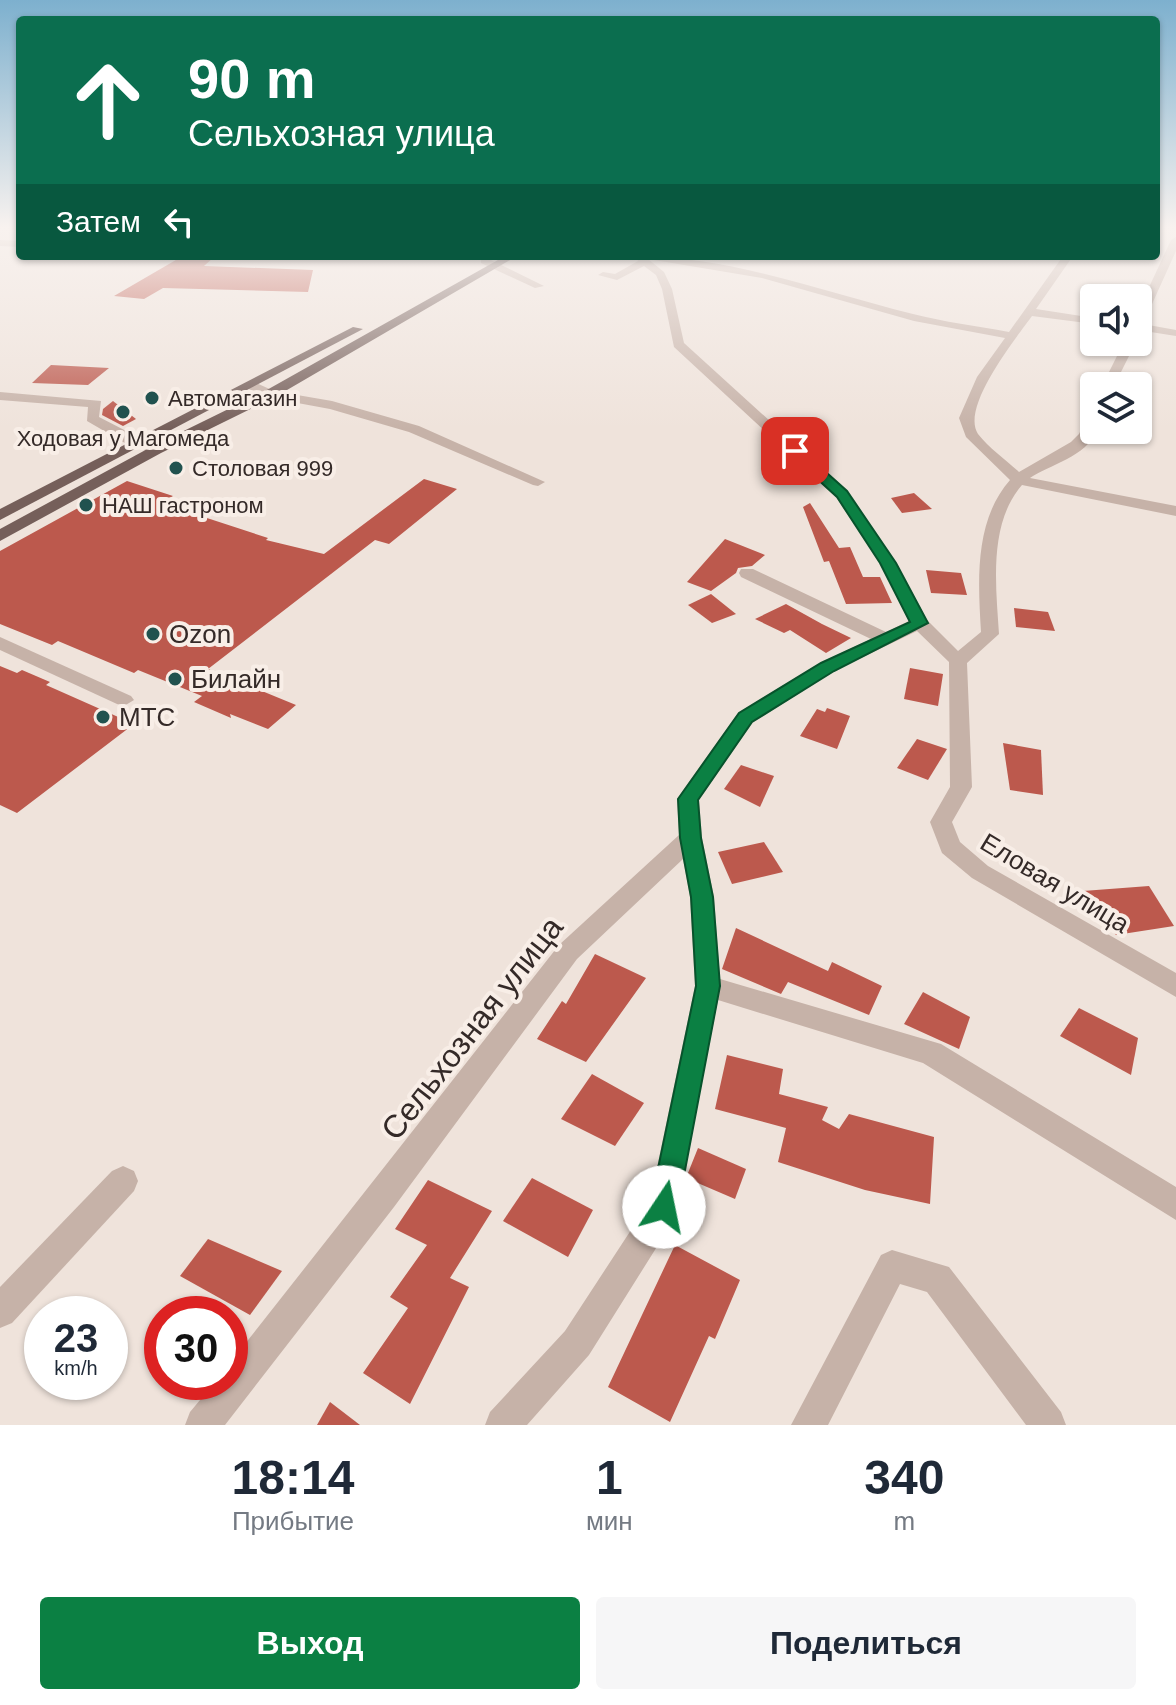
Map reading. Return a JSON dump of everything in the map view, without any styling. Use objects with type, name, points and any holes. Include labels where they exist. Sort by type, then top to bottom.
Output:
[{"type":"main road","points":[[0,515],[425,296]]},
{"type":"main road","points":[[0,536],[156,450],[270,394],[434,296]]},
{"type":"street","points":[[668,296],[678,344],[842,494],[888,563],[919,623],[958,661],[990,634],[987,588],[994,520],[1018,479],[1080,441]]},
{"type":"street","points":[[835,296],[914,318],[1013,336]]},
{"type":"street","points":[[1041,296],[983,377],[966,418],[971,434],[1018,479],[1041,487],[1176,511]]},
{"type":"street","points":[[1030,312],[1080,319]]},
{"type":"street","points":[[1152,328],[1176,333]]},
{"type":"street","points":[[252,385],[270,394],[332,405],[414,429],[538,482]]},
{"type":"street","points":[[0,396],[96,404],[92,418],[135,443],[156,450]]},
{"type":"street","points":[[747,573],[886,639]]},
{"type":"street","points":[[503,1425],[577,1343],[664,1207],[708,986],[702,897],[691,838],[688,799],[745,718],[827,667],[919,623]]},
{"type":"street","points":[[0,643],[124,700]]},
{"type":"street","name":"Еловая улица","points":[[958,661],[961,787],[941,822],[950,847],[980,872],[1176,986]]},
{"type":"street","name":"Сельхозная улица","points":[[203,1425],[383,1196],[568,952],[691,838]]},
{"type":"street","points":[[708,986],[931,1053],[1176,1205]]},
{"type":"street","points":[[0,1311],[123,1181]]},
{"type":"street","points":[[809,1425],[892,1266],[937,1279],[1048,1425]]},
{"type":"building","points":[[115,296],[150,296],[144,299]]},
{"type":"building","points":[[51,365],[109,368],[88,385],[32,383]]},
{"type":"building","points":[[113,401],[136,419],[123,426],[102,415],[103,409]]},
{"type":"building","points":[[424,479],[457,489],[389,544],[375,540],[208,669],[296,705],[268,729],[194,702],[202,696],[138,670],[134,673],[58,641],[52,645],[0,624],[0,551],[127,481],[173,496],[161,503],[268,538],[266,540],[324,554]]},
{"type":"building","points":[[914,493],[932,509],[902,513],[891,498]]},
{"type":"building","points":[[810,503],[839,548],[850,547],[863,577],[880,577],[892,603],[846,604],[829,561],[824,562],[803,507]]},
{"type":"building","points":[[725,539],[765,555],[752,566],[738,568],[736,573],[711,591],[687,582]]},
{"type":"building","points":[[926,570],[961,573],[967,595],[931,593]]},
{"type":"building","points":[[711,594],[736,614],[712,623],[688,605]]},
{"type":"building","points":[[786,604],[851,638],[826,653],[790,630],[784,633],[755,619]]},
{"type":"building","points":[[1014,608],[1048,612],[1055,631],[1016,627]]},
{"type":"building","points":[[0,666],[17,673],[22,670],[50,682],[46,685],[134,724],[17,813],[0,805]]},
{"type":"building","points":[[910,668],[943,674],[938,706],[904,699]]},
{"type":"building","points":[[827,708],[850,716],[837,749],[800,736],[817,709],[825,712]]},
{"type":"building","points":[[917,739],[947,749],[928,780],[897,768]]},
{"type":"building","points":[[1003,743],[1041,750],[1043,795],[1010,790]]},
{"type":"building","points":[[741,765],[774,776],[760,807],[724,789]]},
{"type":"building","points":[[764,842],[783,872],[732,884],[718,852]]},
{"type":"building","points":[[1149,886],[1174,926],[1116,935],[1083,891]]},
{"type":"building","points":[[736,928],[828,971],[832,962],[882,986],[869,1015],[788,982],[781,994],[722,969]]},
{"type":"building","points":[[595,954],[646,978],[586,1062],[537,1039],[562,1001],[566,1004]]},
{"type":"building","points":[[923,992],[970,1017],[959,1049],[904,1024]]},
{"type":"building","points":[[1079,1008],[1138,1038],[1131,1075],[1060,1036]]},
{"type":"building","points":[[727,1055],[783,1069],[779,1094],[828,1107],[822,1120],[839,1129],[849,1114],[934,1137],[930,1204],[865,1190],[778,1162],[786,1128],[715,1109]]},
{"type":"building","points":[[592,1074],[644,1103],[615,1146],[561,1119]]},
{"type":"building","points":[[698,1148],[746,1169],[735,1199],[686,1178]]},
{"type":"building","points":[[532,1178],[593,1210],[568,1257],[503,1221]]},
{"type":"building","points":[[428,1180],[492,1211],[450,1278],[469,1287],[410,1404],[363,1373],[408,1308],[390,1297],[427,1245],[395,1229]]},
{"type":"building","points":[[208,1239],[282,1271],[250,1315],[248,1296],[216,1296],[180,1276]]},
{"type":"building","points":[[675,1245],[740,1280],[715,1339],[709,1336],[670,1422],[608,1387]]},
{"type":"building","points":[[330,1402],[360,1425],[317,1425]]},
{"type":"place","name":"Автомагазин","points":[[152,398]]},
{"type":"place","name":"Ходовая у Магомеда","points":[[123,412]]},
{"type":"place","name":"Столовая 999","points":[[176,468]]},
{"type":"place","name":"НАШ гастроном","points":[[86,505]]},
{"type":"place","name":"Ozon","points":[[153,634]]},
{"type":"place","name":"Билайн","points":[[175,679]]},
{"type":"place","name":"МТС","points":[[103,717]]},
{"type":"route","points":[[664,1207],[708,986],[702,897],[691,838],[688,799],[745,718],[827,667],[919,623],[888,563],[842,494],[795,451]]}]
